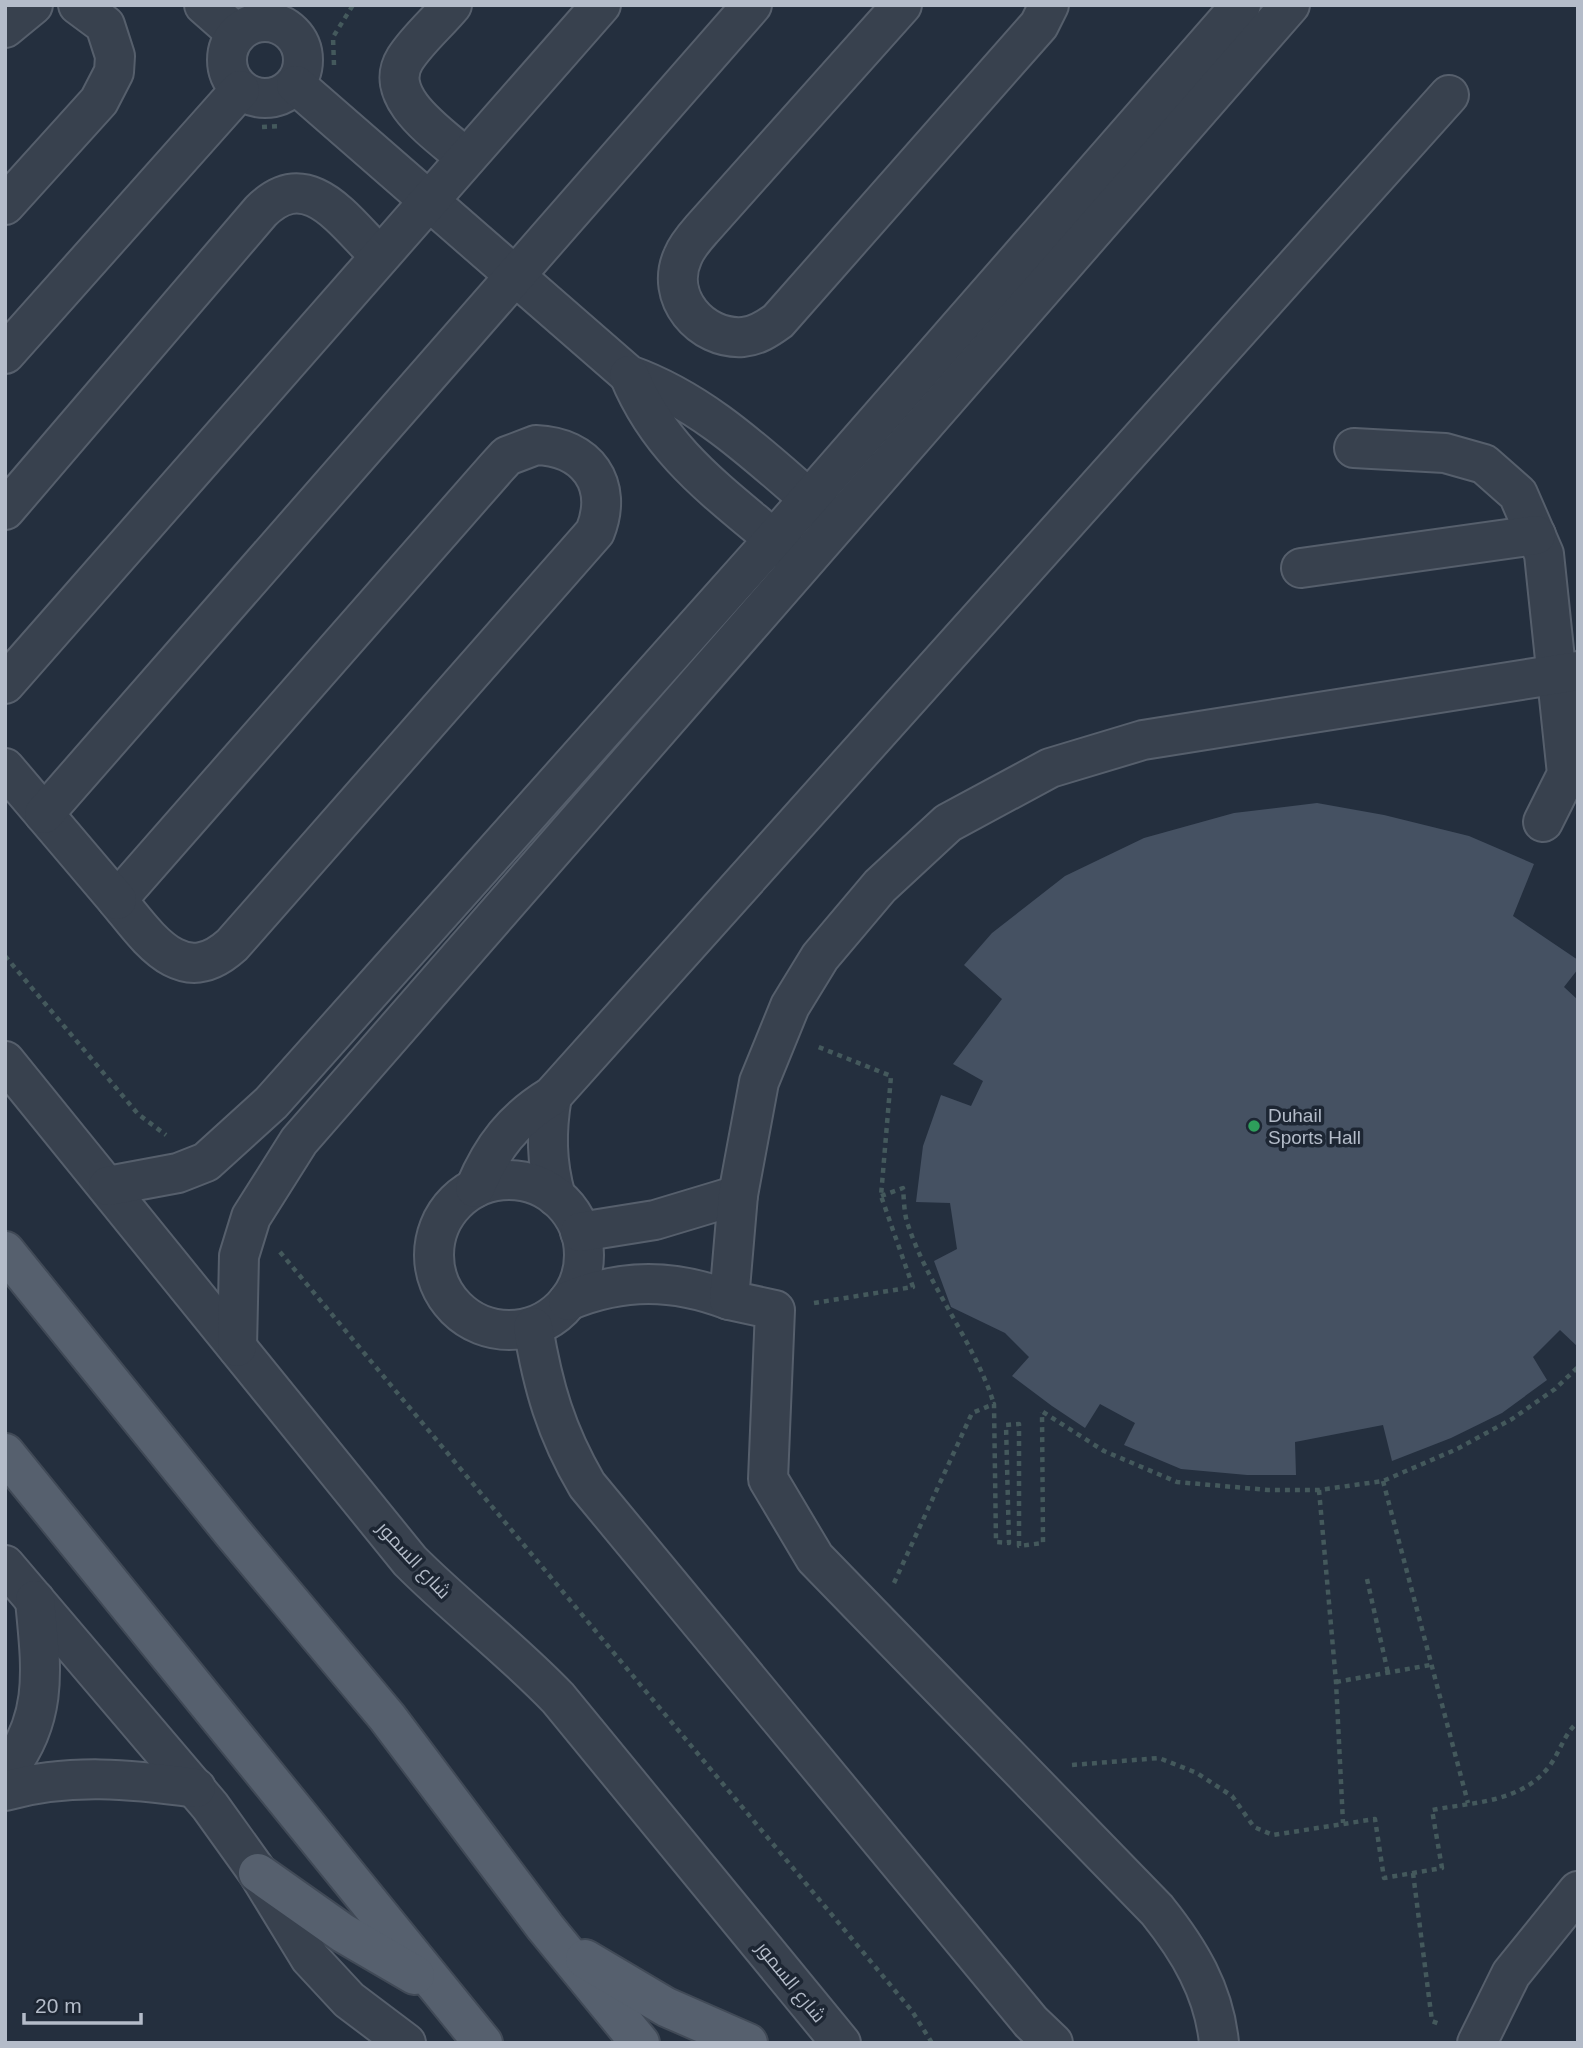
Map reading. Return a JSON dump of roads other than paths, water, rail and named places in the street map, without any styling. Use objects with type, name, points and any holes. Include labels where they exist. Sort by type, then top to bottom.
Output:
[{"type":"main road","points":[[5,1251],[241,1544],[387,1717],[545,1927],[640,2043]]},
{"type":"main road","points":[[5,1453],[484,2043]]},
{"type":"main road","points":[[258,1873],[343,1933],[443,1993]]},
{"type":"main road","points":[[545,1927],[623,1984],[666,2007],[748,2043]]},
{"type":"street","points":[[5,28],[33,5]]},
{"type":"street","points":[[5,205],[99,101],[114,72],[114,48],[105,25],[78,5]]},
{"type":"street","points":[[204,5],[237,34]]},
{"type":"street","points":[[452,5],[404,61],[400,86],[413,109],[466,158]]},
{"type":"street","points":[[5,684],[601,5]]},
{"type":"street","points":[[44,814],[752,5]]},
{"type":"street","points":[[902,5],[702,229],[682,257],[678,275],[682,300],[697,321],[711,331],[729,337],[746,337],[763,331],[778,321],[1039,25],[1049,5]]},
{"type":"street","points":[[108,1186],[178,1172],[206,1162],[271,1103],[774,539],[1241,5]]},
{"type":"street","points":[[237,1348],[239,1256],[251,1217],[299,1141],[1290,5]]},
{"type":"street","points":[[301,18],[299,42],[304,57],[296,85],[284,94],[269,99],[253,97],[240,90],[230,77],[226,63],[229,47],[237,34],[249,25],[263,22],[278,24],[301,18]]},
{"type":"street","points":[[296,85],[629,375],[657,385],[709,415],[838,524]]},
{"type":"street","points":[[5,354],[240,90]]},
{"type":"street","points":[[475,1188],[490,1156],[510,1128],[530,1109],[552,1096],[1449,95]]},
{"type":"street","points":[[5,510],[261,211],[279,196],[305,192],[316,196],[380,256]]},
{"type":"street","points":[[629,375],[646,412],[676,453],[803,565]]},
{"type":"street","points":[[5,768],[117,900],[157,947],[180,961],[208,961],[232,945],[586,545],[601,517],[602,500],[592,470],[567,450],[552,446],[536,445],[507,457],[117,900]]},
{"type":"street","points":[[1354,448],[1446,453],[1484,464],[1518,494],[1544,554],[1568,673],[1567,774],[1543,822]]},
{"type":"street","points":[[1301,568],[1536,535]]},
{"type":"street","points":[[729,1300],[738,1195],[759,1082],[790,1006],[820,957],[880,886],[948,823],[1050,768],[1143,740],[1568,673]]},
{"type":"street","name":"شارع السمور","points":[[5,1061],[410,1561],[441,1592],[526,1664],[558,1698],[841,2043]]},
{"type":"street","points":[[552,1096],[547,1124],[547,1152],[556,1197]]},
{"type":"street","points":[[498,1181],[520,1181],[556,1197],[569,1210],[580,1232],[584,1259],[581,1276],[568,1301],[550,1319],[533,1327],[510,1331],[478,1323],[450,1304],[439,1284],[433,1262],[435,1240],[443,1218],[457,1201],[475,1188],[498,1181]]},
{"type":"street","points":[[580,1232],[655,1220],[738,1195]]},
{"type":"street","points":[[568,1301],[592,1291],[643,1282],[701,1289],[729,1300],[775,1310],[768,1479],[815,1558],[1157,1910],[1184,1944],[1205,1984],[1219,2043]]},
{"type":"street","points":[[533,1327],[543,1386],[554,1421],[587,1485],[1031,2022],[1053,2043]]},
{"type":"street","points":[[5,1565],[196,1788],[258,1873],[293,1934],[329,1980],[372,2019],[406,2043]]},
{"type":"street","points":[[5,1773],[27,1740],[41,1694],[35,1600]]},
{"type":"street","points":[[5,1791],[78,1778],[111,1778],[196,1788]]},
{"type":"street","points":[[1478,2042],[1511,1974],[1578,1891]]},
{"type":"place","name":"Duhail Sports Hall","points":[[1254,1126]]}]
